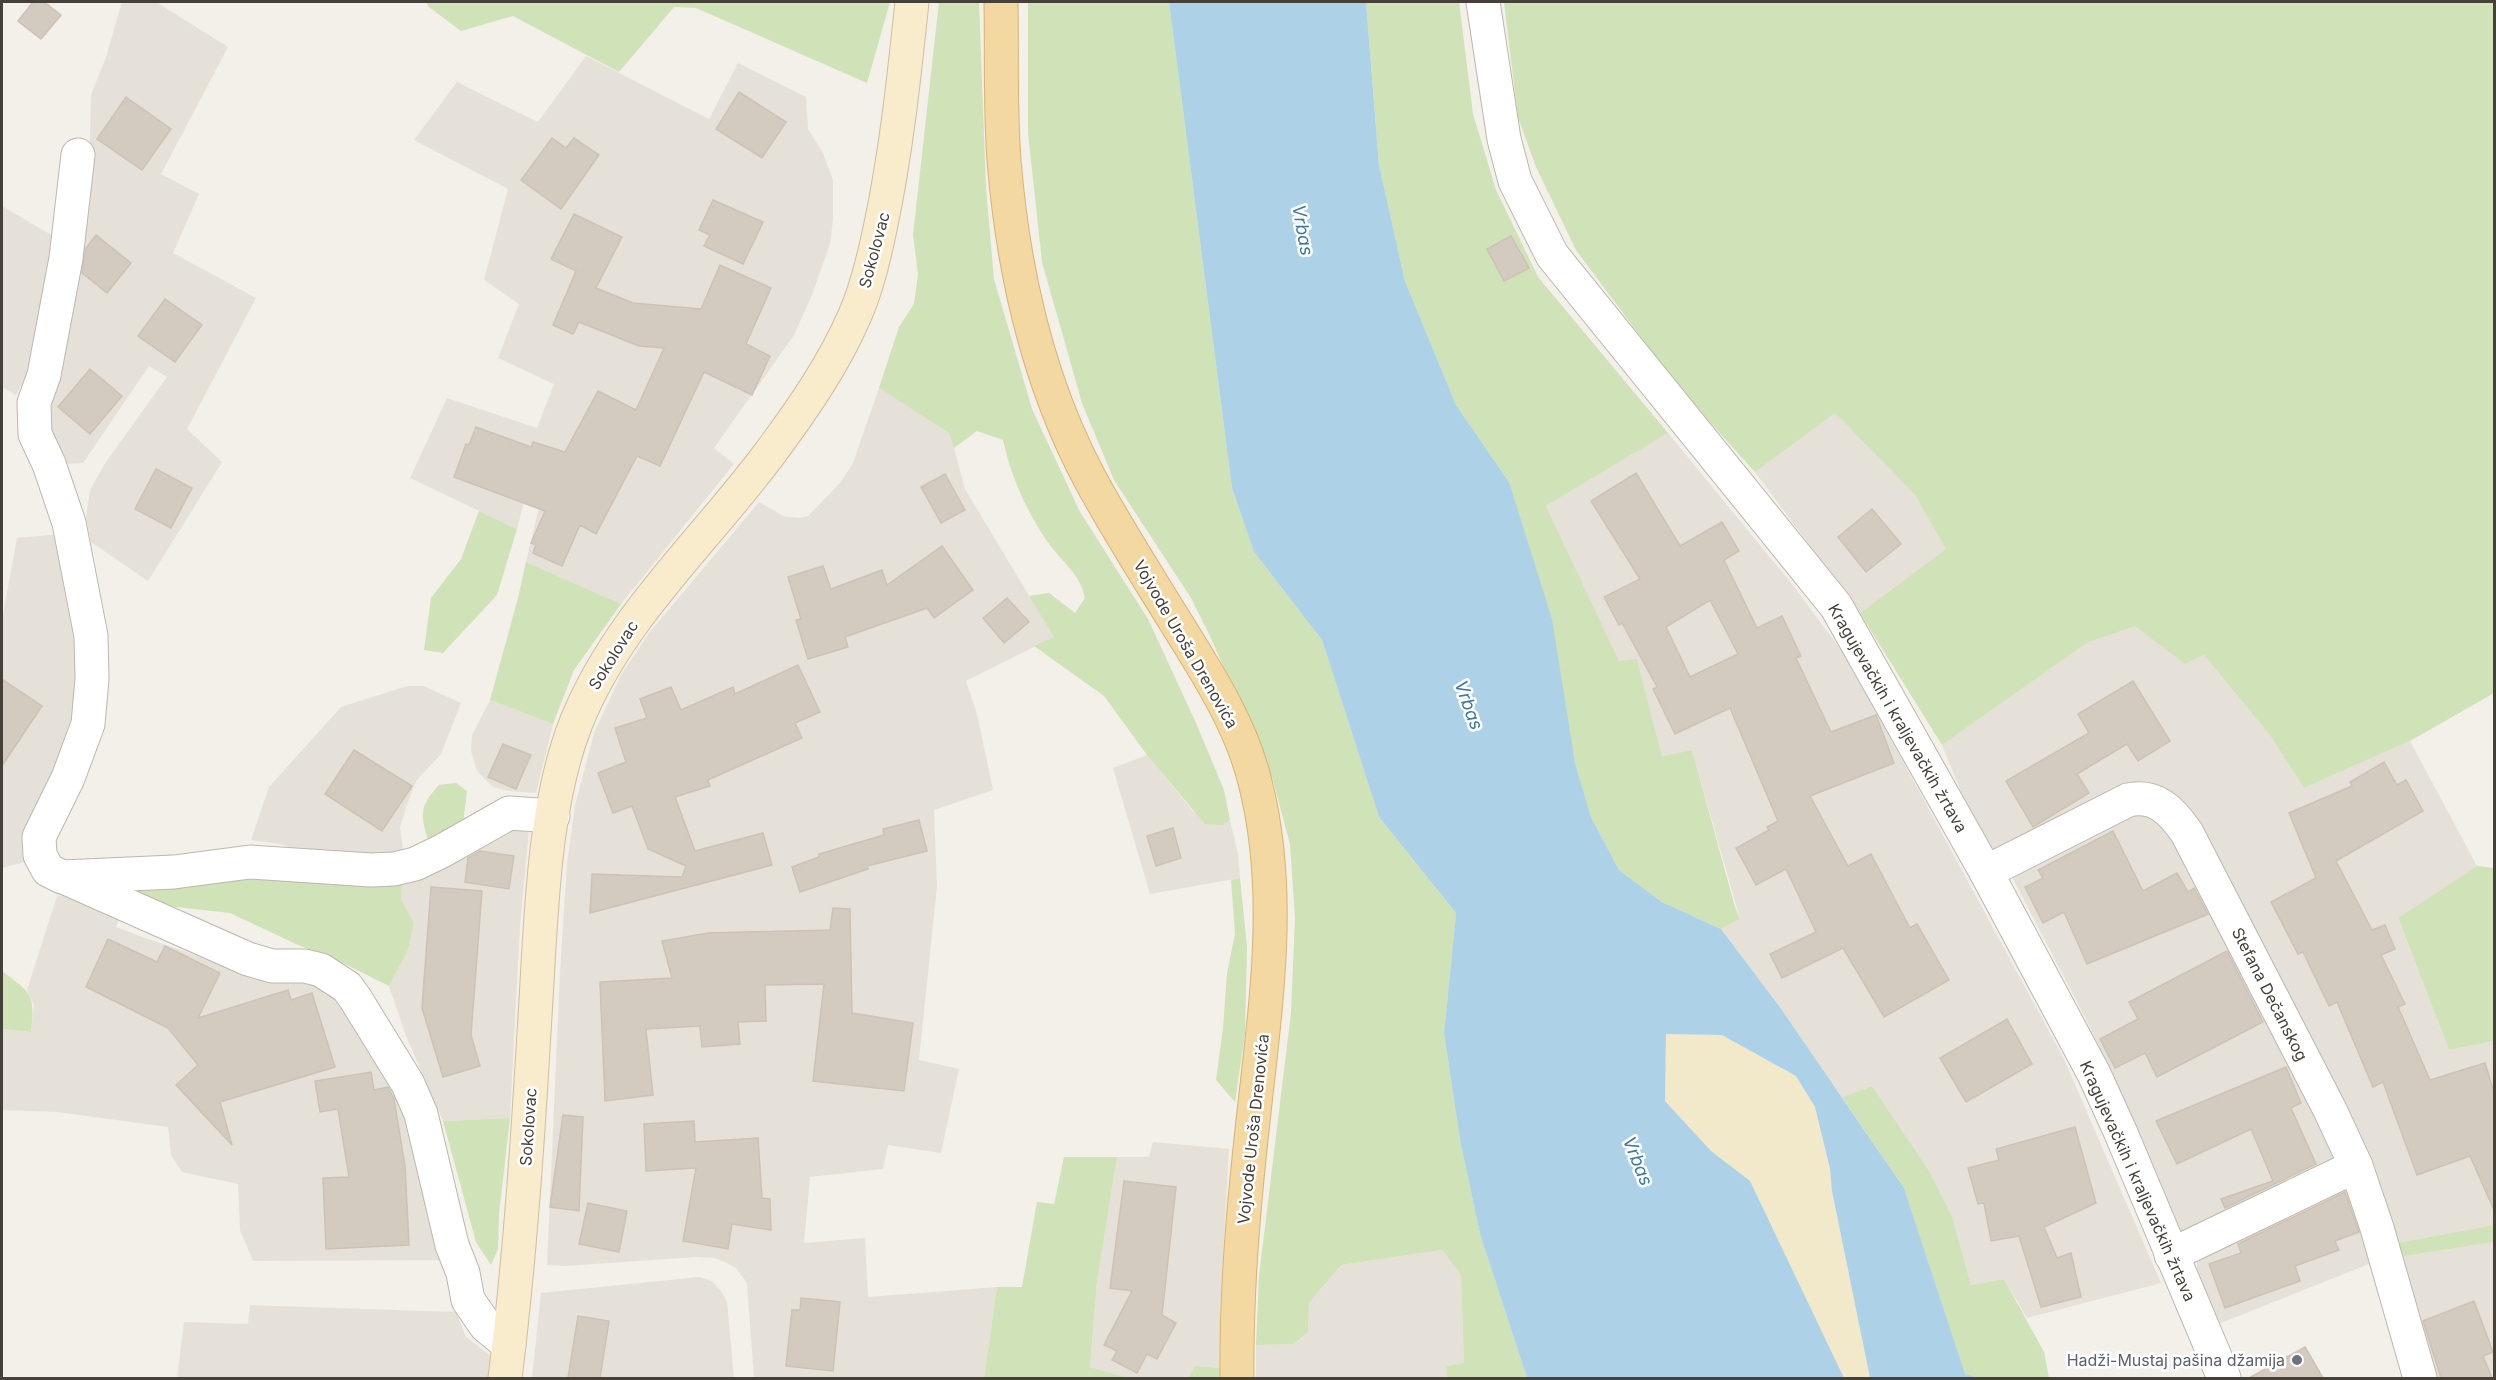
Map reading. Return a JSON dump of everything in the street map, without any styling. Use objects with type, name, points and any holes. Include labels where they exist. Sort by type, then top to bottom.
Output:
[{"type":"main road","name":"Sokolovac","points":[[505,1378],[524,1202],[547,857],[565,755],[575,725],[608,661],[651,597],[770,453],[823,375],[856,313],[877,245],[890,186],[912,2]]},
{"type":"main road","name":"Vojvode Uroša Drenovića","points":[[1001,2],[1004,158],[1012,225],[1026,306],[1047,381],[1074,448],[1091,481],[1195,654],[1238,734],[1249,759],[1261,807],[1270,883],[1270,946],[1242,1224],[1237,1378]]},
{"type":"street","name":"Kragujevačkih i kraljevačkih žrtava","points":[[1483,2],[1504,139],[1515,181],[1552,255],[1836,606],[1861,647],[1986,872],[2094,1074],[2224,1378]]},
{"type":"street","points":[[78,155],[66,258],[44,375],[34,403],[35,434],[49,464],[69,523],[91,636],[92,679],[88,724],[68,778],[39,837],[40,855],[48,870],[248,959],[272,966],[305,966],[321,970],[347,987],[408,1084],[422,1114],[452,1245],[463,1273],[468,1300],[486,1326],[509,1345]]},
{"type":"street","name":"Stefana Dečanskog","points":[[1986,872],[2120,802],[2137,798],[2167,807],[2187,832],[2330,1110],[2356,1166],[2377,1228],[2421,1378]]},
{"type":"street","points":[[62,877],[174,872],[250,862],[371,870],[394,869],[415,864],[442,851],[509,813],[553,816]]},
{"type":"street","points":[[2172,1255],[2356,1166]]},
{"type":"shaded area","points":[[122,2],[156,2],[228,47],[161,174],[199,194],[173,253],[256,298],[187,429],[222,462],[148,581],[91,542],[86,518],[90,490],[106,462],[167,377],[149,366],[83,463],[67,464],[56,449],[47,422],[81,222],[90,139],[91,95],[106,57]]},
{"type":"shaded area","points":[[586,56],[709,119],[738,63],[806,97],[808,129],[823,153],[833,180],[833,220],[830,244],[812,295],[794,335],[714,448],[734,464],[621,604],[526,562],[542,495],[527,490],[517,529],[410,478],[447,398],[537,428],[554,384],[498,358],[519,304],[484,280],[508,189],[414,140],[457,82],[538,122]]},
{"type":"shaded area","points":[[2,206],[58,239],[35,357],[16,395],[2,387]]},
{"type":"shaded area","points":[[879,388],[950,433],[965,489],[1054,637],[966,681],[977,714],[993,790],[934,810],[937,886],[919,1060],[959,1069],[941,1153],[888,1145],[883,1169],[810,1177],[804,1243],[865,1238],[868,1297],[997,1287],[984,1378],[754,1378],[747,1283],[736,1268],[714,1258],[696,1257],[566,1266],[547,1265],[567,864],[575,805],[594,733],[621,675],[649,633],[759,502],[783,516],[798,518],[808,516],[840,483],[853,463]]},
{"type":"shaded area","points":[[1834,412],[1915,495],[1947,549],[1860,613],[1755,472]]},
{"type":"shaded area","points":[[1668,433],[1792,584],[1847,658],[2063,1057],[2161,1283],[2027,1318],[2004,1279],[1971,1285],[1952,1216],[1930,1172],[1872,1086],[1842,1097],[1782,1010],[1721,929],[1740,919],[1692,750],[1662,756],[1637,659],[1619,662],[1546,506]]},
{"type":"shaded area","points":[[61,534],[77,588],[80,712],[25,862],[2,868],[2,623],[4,609],[17,538]]},
{"type":"shaded area","points":[[2136,625],[2185,664],[2204,655],[2269,734],[2304,788],[2410,741],[2477,866],[2398,919],[2449,1050],[2494,1041],[2494,1225],[2396,1243],[2173,802],[2000,852],[1990,850],[1978,833],[1942,745],[2087,643]]},
{"type":"shaded area","points":[[407,686],[424,686],[461,703],[441,754],[416,781],[407,805],[400,827],[404,856],[310,854],[281,844],[251,840],[269,787],[341,707]]},
{"type":"shaded area","points":[[490,700],[553,724],[536,793],[508,791],[493,787],[477,771],[471,751],[472,735]]},
{"type":"shaded area","points":[[1147,755],[1192,810],[1223,825],[1230,820],[1238,854],[1240,878],[1150,894],[1113,768]]},
{"type":"shaded area","points":[[2129,811],[2168,820],[2336,1145],[2335,1163],[2181,1233],[2132,1116],[2086,1019],[2013,879],[2015,870]]},
{"type":"shaded area","points":[[506,827],[529,830],[520,926],[510,1118],[443,1121],[406,1036],[389,986],[408,950],[414,923],[401,899],[402,884]]},
{"type":"shaded area","points":[[73,894],[126,904],[116,927],[148,939],[234,968],[324,981],[406,1103],[442,1260],[253,1261],[240,1230],[238,1184],[182,1172],[171,1155],[168,1127],[57,1112],[2,1110],[2,1029],[31,1032],[34,1005],[27,990],[57,896]]},
{"type":"shaded area","points":[[1153,1142],[1229,1149],[1220,1312],[1221,1368],[1194,1366],[1189,1378],[1129,1378],[1090,1367],[1097,1282],[1117,1157],[1149,1157]]},
{"type":"shaded area","points":[[2346,1180],[2374,1262],[2216,1325],[2197,1269],[2197,1260]]},
{"type":"shaded area","points":[[2494,1242],[2494,1378],[2430,1378],[2398,1257]]},
{"type":"shaded area","points":[[1442,1250],[1461,1275],[1464,1363],[1446,1366],[1447,1378],[1256,1378],[1256,1345],[1294,1344],[1308,1332],[1309,1303],[1341,1265]]},
{"type":"shaded area","points":[[699,1277],[712,1281],[727,1302],[734,1378],[532,1378],[541,1293]]},
{"type":"shaded area","points":[[250,1305],[456,1312],[466,1337],[491,1356],[491,1378],[177,1378],[184,1322],[248,1324]]},
{"type":"green space","points":[[426,2],[890,2],[867,83],[696,8],[674,7],[619,72],[513,16],[461,31],[429,7]]},
{"type":"green space","points":[[939,2],[979,2],[986,188],[994,279],[1032,409],[1080,512],[1148,619],[1196,723],[1224,790],[1230,820],[1223,825],[1205,824],[1147,755],[1104,696],[1034,646],[1054,637],[1029,596],[1049,593],[1075,613],[1085,598],[1079,581],[1047,541],[1032,517],[1010,467],[1003,440],[977,431],[954,448],[949,433],[879,388],[899,327],[914,304],[918,274],[913,235]]},
{"type":"green space","points":[[1028,2],[1169,2],[1232,488],[1254,552],[1322,640],[1379,817],[1456,913],[1444,1033],[1460,1140],[1480,1234],[1527,1378],[1447,1378],[1446,1366],[1464,1363],[1461,1275],[1442,1250],[1341,1265],[1309,1303],[1308,1332],[1294,1344],[1256,1345],[1259,1276],[1291,1013],[1295,918],[1290,844],[1272,777],[1210,636],[1191,598],[1114,480],[1082,403],[1042,262],[1028,133]]},
{"type":"green space","points":[[1366,2],[1459,2],[1473,114],[1496,190],[1538,277],[1668,433],[1546,506],[1619,661],[1637,659],[1662,756],[1692,750],[1740,919],[1721,929],[1662,902],[1619,870],[1591,817],[1575,763],[1509,482],[1456,405],[1405,281],[1379,165]]},
{"type":"green space","points":[[1504,2],[2494,2],[2494,693],[2410,741],[2304,788],[2269,734],[2204,655],[2185,664],[2135,626],[2087,643],[1942,745],[1860,613],[1946,549],[1915,495],[1835,413],[1755,472],[1678,387],[1576,250],[1536,167],[1518,117]]},
{"type":"green space","points":[[479,511],[517,529],[497,595],[443,653],[424,650],[431,598],[461,559]]},
{"type":"green space","points":[[526,562],[621,604],[574,670],[553,724],[490,700]]},
{"type":"green space","points":[[456,783],[467,791],[463,824],[428,839],[423,822],[423,810],[428,798],[439,785]]},
{"type":"green space","points":[[2477,866],[2494,868],[2494,1041],[2449,1050],[2398,918]]},
{"type":"green space","points":[[234,877],[311,879],[381,887],[402,884],[401,899],[414,923],[408,950],[389,986],[230,913],[149,904],[87,904],[137,886]]},
{"type":"green space","points":[[1240,878],[1247,947],[1245,1033],[1235,1102],[1216,1080],[1227,973],[1235,934],[1231,880]]},
{"type":"green space","points":[[2,971],[20,985],[29,996],[32,1009],[31,1032],[2,1029]]},
{"type":"green space","points":[[1872,1086],[1930,1172],[1952,1216],[1971,1285],[2004,1279],[2044,1352],[2049,1378],[1980,1378],[1965,1375],[1904,1188],[1842,1097]]},
{"type":"green space","points":[[510,1118],[499,1214],[498,1249],[491,1265],[476,1242],[443,1121]]},
{"type":"green space","points":[[1064,1157],[1117,1157],[1097,1282],[1090,1367],[1129,1378],[984,1378],[997,1287],[1022,1287],[1037,1202],[1054,1204]]},
{"type":"green space","points":[[2494,1225],[2494,1242],[2398,1257],[2396,1243]]},
{"type":"green space","points":[[1194,1366],[1221,1368],[1221,1378],[1189,1378]]},
{"type":"sand","points":[[1666,1034],[1722,1035],[1796,1076],[1815,1107],[1830,1169],[1832,1191],[1870,1378],[1844,1378],[1750,1181],[1711,1151],[1665,1101]]},
{"type":"water","name":"Vrbas","points":[[1169,2],[1366,2],[1379,165],[1405,281],[1456,405],[1509,482],[1552,619],[1575,763],[1591,817],[1619,870],[1662,902],[1721,929],[1782,1010],[1904,1188],[1965,1374],[1980,1378],[1870,1378],[1832,1191],[1830,1169],[1815,1107],[1796,1076],[1722,1035],[1666,1034],[1665,1101],[1711,1151],[1750,1181],[1844,1378],[1527,1378],[1480,1234],[1460,1140],[1444,1033],[1456,913],[1379,817],[1322,640],[1254,552],[1232,488]]},
{"type":"building","points":[[33,2],[44,2],[61,15],[41,39],[18,21]]},
{"type":"building","points":[[739,92],[786,122],[762,158],[716,129]]},
{"type":"building","points":[[126,97],[171,129],[142,170],[97,139]]},
{"type":"building","points":[[552,138],[566,148],[574,138],[599,155],[561,209],[521,180]]},
{"type":"building","points":[[713,200],[763,222],[743,264],[704,246],[710,235],[699,230]]},
{"type":"building","points":[[574,214],[622,237],[596,288],[633,303],[701,309],[720,265],[771,288],[746,344],[770,356],[752,395],[704,372],[660,466],[637,456],[596,534],[580,525],[562,566],[533,553],[536,545],[531,543],[545,511],[454,477],[466,444],[469,445],[476,427],[531,447],[533,442],[565,452],[598,391],[636,410],[664,348],[639,346],[579,322],[573,334],[553,325],[576,271],[551,259]]},
{"type":"building","points":[[96,235],[131,263],[107,293],[82,273],[86,248]]},
{"type":"building","points":[[1511,236],[1529,268],[1504,281],[1487,249]]},
{"type":"building","points":[[165,299],[202,325],[175,362],[138,336]]},
{"type":"building","points":[[90,369],[122,396],[90,434],[58,407]]},
{"type":"building","points":[[156,469],[192,488],[171,528],[135,509]]},
{"type":"building","points":[[1636,473],[1680,546],[1722,522],[1739,551],[1724,560],[1757,628],[1782,616],[1801,656],[1796,658],[1831,732],[1876,715],[1894,763],[1810,796],[1848,866],[1871,854],[1910,928],[1917,924],[1949,980],[1884,1017],[1843,948],[1782,978],[1770,954],[1816,932],[1786,869],[1756,885],[1736,848],[1769,830],[1767,827],[1778,821],[1730,708],[1675,734],[1653,689],[1657,687],[1622,623],[1619,625],[1604,597],[1640,579],[1591,501]],"holes":[[[1710,600],[1738,654],[1690,677],[1666,627]]]},
{"type":"building","points":[[945,474],[965,510],[941,523],[921,487]]},
{"type":"building","points":[[1872,509],[1901,544],[1866,572],[1838,537]]},
{"type":"building","points":[[942,546],[973,590],[934,618],[927,608],[845,637],[848,647],[808,659],[796,620],[801,619],[788,577],[823,566],[831,589],[882,570],[887,585]]},
{"type":"building","points":[[1007,598],[1029,622],[1004,643],[983,618]]},
{"type":"building","points":[[798,665],[820,712],[795,723],[802,738],[708,780],[710,786],[675,797],[695,851],[763,833],[772,865],[590,913],[592,874],[682,877],[686,866],[648,849],[632,806],[613,813],[598,773],[626,762],[615,728],[647,718],[640,699],[671,687],[681,710],[733,687],[735,694]]},
{"type":"building","points":[[2,679],[42,706],[2,766]]},
{"type":"building","points":[[2133,681],[2170,741],[2138,761],[2127,744],[2077,774],[2089,793],[2033,827],[2006,781],[2089,733],[2078,714]]},
{"type":"building","points":[[503,744],[531,755],[516,789],[488,777]]},
{"type":"building","points":[[354,750],[412,786],[382,831],[325,794]]},
{"type":"building","points":[[2384,762],[2397,785],[2406,780],[2423,811],[2336,861],[2372,930],[2385,925],[2395,949],[2381,955],[2405,1004],[2398,1007],[2430,1080],[2485,1063],[2494,1092],[2494,1210],[2470,1156],[2417,1175],[2383,1082],[2373,1087],[2337,1002],[2329,1006],[2303,952],[2298,954],[2271,902],[2316,878],[2289,813],[2352,786],[2350,782]]},
{"type":"building","points":[[919,820],[927,851],[867,866],[868,869],[800,892],[792,867],[819,857],[819,854],[884,835],[883,829]]},
{"type":"building","points":[[1173,828],[1181,858],[1156,866],[1147,836]]},
{"type":"building","points":[[2113,831],[2143,891],[2177,873],[2188,892],[2194,888],[2208,914],[2087,964],[2064,912],[2043,923],[2025,887],[2043,878],[2038,870]]},
{"type":"building","points":[[480,851],[514,856],[509,889],[465,882],[468,858]]},
{"type":"building","points":[[431,887],[482,891],[471,1035],[480,1066],[443,1077],[422,1008]]},
{"type":"building","points":[[833,908],[850,909],[852,1013],[913,1023],[904,1091],[813,1081],[824,984],[765,985],[766,1021],[738,1022],[740,1044],[702,1047],[700,1026],[646,1029],[653,1095],[605,1101],[600,982],[672,978],[662,941],[708,933],[830,930]]},
{"type":"building","points":[[108,939],[157,962],[165,946],[220,973],[198,1018],[288,990],[291,1000],[312,993],[335,1067],[220,1102],[232,1145],[176,1085],[198,1065],[168,1028],[86,987]]},
{"type":"building","points":[[2227,951],[2263,1022],[2157,1077],[2145,1053],[2115,1068],[2100,1039],[2138,1019],[2129,1002]]},
{"type":"building","points":[[2007,1019],[2032,1064],[1966,1102],[1940,1058]]},
{"type":"building","points":[[2286,1067],[2301,1103],[2291,1108],[2316,1164],[2225,1208],[2221,1199],[2273,1181],[2251,1129],[2177,1164],[2156,1121]]},
{"type":"building","points":[[371,1072],[374,1090],[388,1087],[394,1099],[405,1166],[409,1245],[326,1249],[323,1178],[349,1177],[338,1109],[320,1112],[315,1081]]},
{"type":"building","points":[[563,1115],[583,1117],[579,1211],[550,1207]]},
{"type":"building","points":[[694,1121],[695,1142],[758,1138],[762,1198],[770,1199],[771,1230],[732,1224],[728,1249],[683,1241],[696,1168],[646,1171],[644,1124]]},
{"type":"building","points":[[2075,1127],[2096,1203],[2044,1227],[2057,1258],[2071,1253],[2081,1297],[2041,1307],[2019,1236],[1991,1241],[1984,1203],[1978,1204],[1968,1168],[1999,1160],[1996,1149]]},
{"type":"building","points":[[1124,1181],[1176,1187],[1162,1315],[1176,1323],[1157,1359],[1147,1354],[1137,1373],[1112,1360],[1117,1351],[1104,1345],[1132,1291],[1110,1288]]},
{"type":"building","points":[[2345,1192],[2359,1232],[2335,1241],[2339,1250],[2295,1266],[2300,1281],[2225,1308],[2209,1264],[2241,1253],[2238,1244]]},
{"type":"building","points":[[588,1203],[627,1211],[619,1252],[579,1244]]},
{"type":"building","points":[[801,1298],[840,1302],[833,1371],[786,1366],[792,1310],[800,1310]]},
{"type":"building","points":[[2474,1301],[2493,1352],[2483,1356],[2492,1378],[2441,1378],[2423,1321]]},
{"type":"building","points":[[578,1316],[609,1321],[600,1378],[568,1378]]},
{"type":"building","name":"Hadži-Mustaj pašina džamija","points":[[2305,1347],[2323,1378],[2249,1378]]},
{"type":"place","name":"Hadži-Mustaj pašina džamija","points":[[2297,1360]]}]
